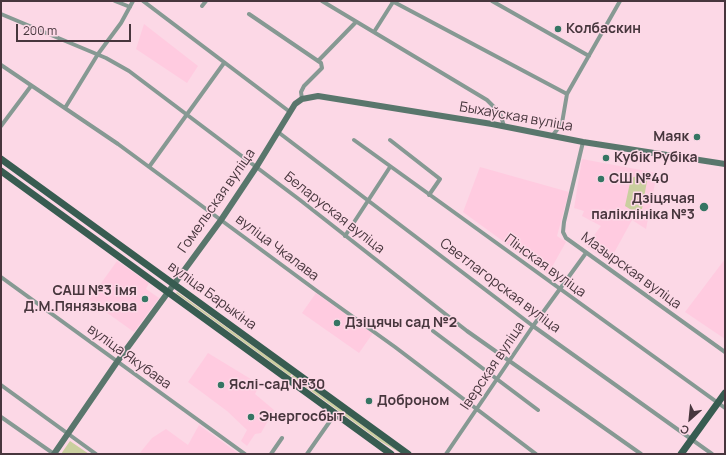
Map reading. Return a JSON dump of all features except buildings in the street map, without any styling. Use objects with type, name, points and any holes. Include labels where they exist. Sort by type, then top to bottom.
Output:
[{"type":"main road","name":"Быхаўская вуліца","points":[[302,99],[318,96],[504,126],[583,142],[725,164]]},
{"type":"main road","name":"Гомельская вуліца","points":[[54,454],[117,362],[221,220],[257,166],[295,104],[302,99]]},
{"type":"main road","name":"вуліца Барыкіна","points":[[1,159],[408,454]]},
{"type":"main road","name":"вуліца Барыкіна","points":[[1,171],[391,454]]},
{"type":"main road","points":[[681,454],[725,393]]},
{"type":"street","points":[[116,1],[130,7]]},
{"type":"street","points":[[65,108],[98,54],[121,23],[133,1]]},
{"type":"street","points":[[143,1],[224,64],[290,112]]},
{"type":"street","points":[[202,6],[206,1]]},
{"type":"street","points":[[322,1],[488,100],[500,113],[504,126]]},
{"type":"street","points":[[374,32],[393,1],[567,94]]},
{"type":"street","points":[[492,1],[589,56]]},
{"type":"street","points":[[553,135],[562,123],[567,94],[620,1]]},
{"type":"street","name":"Беларуская вуліца","points":[[1,14],[98,54],[129,71],[257,166],[467,331],[641,454]]},
{"type":"street","points":[[249,14],[310,57],[318,60],[322,68],[304,86],[301,92],[302,99]]},
{"type":"street","points":[[318,60],[356,22]]},
{"type":"street","points":[[149,167],[186,114],[224,64]]},
{"type":"street","name":"вуліца Чкалава","points":[[1,66],[65,108],[149,167],[317,292],[395,347],[536,454]]},
{"type":"street","points":[[1,126],[31,86]]},
{"type":"street","points":[[1,116],[6,120]]},
{"type":"street","name":"Светлагорская вуліца","points":[[278,132],[533,326],[712,454]]},
{"type":"street","name":"Пінская вуліца","points":[[354,140],[559,290],[725,408]]},
{"type":"street","points":[[390,140],[440,179],[428,195]]},
{"type":"street","name":"Мазырская вуліца","points":[[583,142],[563,232],[566,238],[725,352]]},
{"type":"street","points":[[345,236],[390,167]]},
{"type":"street","name":"Іверская вуліца","points":[[446,454],[533,326],[586,253]]},
{"type":"street","name":"вуліца Якубава","points":[[1,277],[245,454]]},
{"type":"street","points":[[433,331],[496,380],[538,410]]},
{"type":"street","points":[[1,385],[96,454]]},
{"type":"street","points":[[307,454],[335,414]]},
{"type":"street","points":[[1,417],[54,454]]},
{"type":"street","points":[[271,454],[282,438]]},
{"type":"shaded area","points":[[144,24],[198,66],[187,83],[136,49]]},
{"type":"shaded area","points":[[582,159],[657,173],[646,229],[632,220],[609,262],[586,246],[601,226],[582,216],[584,211],[574,208]]},
{"type":"shaded area","points":[[480,167],[569,192],[557,236],[566,242],[548,274],[463,212]]},
{"type":"shaded area","points":[[725,259],[725,339],[685,312]]},
{"type":"shaded area","points":[[117,261],[149,283],[146,289],[159,298],[134,332],[89,300]]},
{"type":"shaded area","name":"Дзіцячы сад №2","points":[[316,293],[373,333],[359,353],[302,313]]},
{"type":"shaded area","points":[[208,353],[254,381],[258,388],[255,394],[274,410],[261,433],[255,434],[247,446],[241,441],[247,430],[227,411],[188,382]]},
{"type":"shaded area","points":[[199,425],[239,454],[139,454],[152,438],[166,429],[188,445]]},
{"type":"green space","points":[[637,176],[644,178],[647,181],[642,209],[633,211],[625,206],[631,178]]},
{"type":"green space","points":[[177,292],[292,374],[290,376],[176,293]]},
{"type":"green space","points":[[293,375],[402,454],[380,441],[292,377]]},
{"type":"green space","points":[[70,441],[89,454],[61,454]]},
{"type":"place","name":"Колбаскин","points":[[558,29]]},
{"type":"place","name":"Маяк","points":[[697,137]]},
{"type":"place","name":"Кубік Рубіка","points":[[606,158]]},
{"type":"place","name":"СШ №40","points":[[601,179]]},
{"type":"place","name":"Дзіцячая паліклініка №3","points":[[704,207]]},
{"type":"place","name":"САШ №3 імя Д.М.Пянязькова","points":[[145,299]]},
{"type":"place","name":"Дзіцячы сад №2","points":[[337,323]]},
{"type":"place","name":"Яслі-сад №30","points":[[221,385]]},
{"type":"place","name":"Доброном","points":[[369,401]]},
{"type":"place","name":"Энергосбыт","points":[[251,417]]}]
